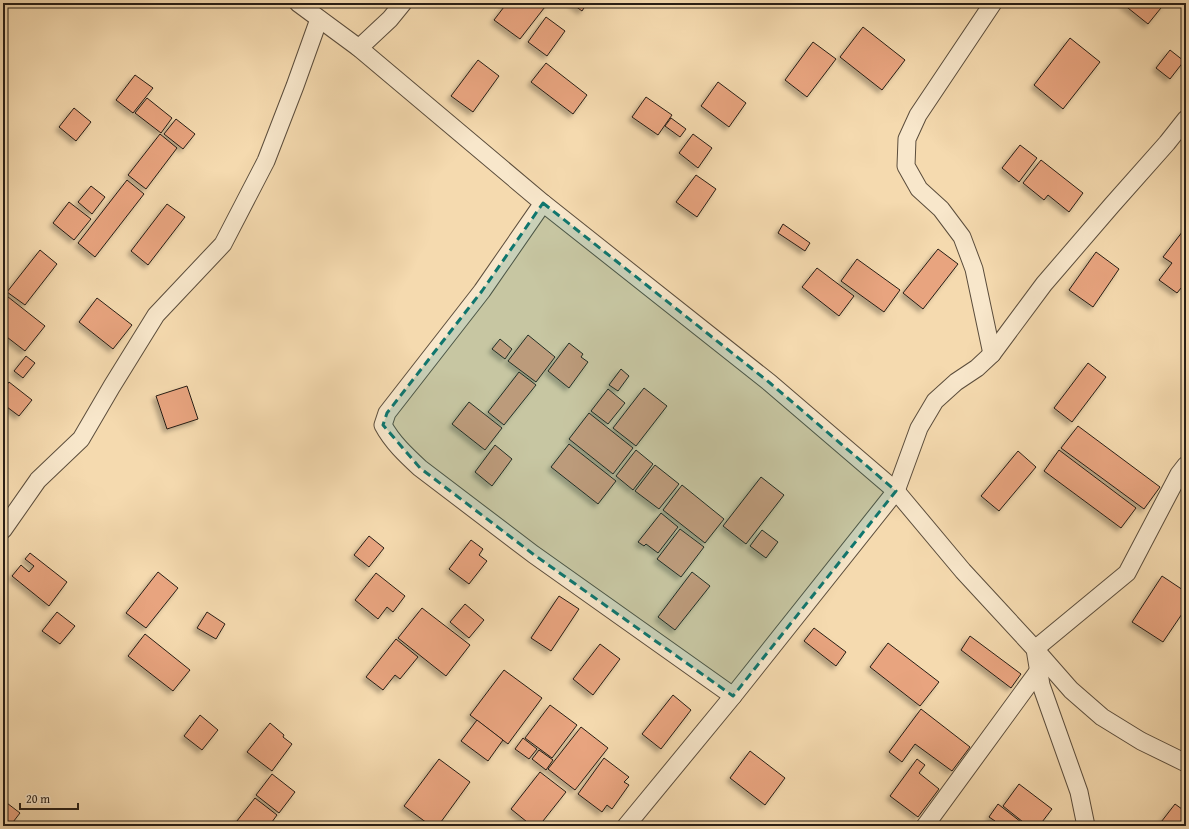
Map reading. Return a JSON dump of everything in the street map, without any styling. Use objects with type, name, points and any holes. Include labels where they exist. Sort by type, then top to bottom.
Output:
[{"type":"street","points":[[298,3],[359,48],[543,202],[770,382],[896,491],[963,571],[1035,648],[1071,690],[1102,717],[1141,741],[1186,763]]},
{"type":"street","points":[[359,48],[390,19],[403,3]]},
{"type":"street","points":[[992,354],[974,269],[962,237],[941,208],[919,189],[906,166],[907,139],[918,115],[993,3]]},
{"type":"street","points":[[3,530],[38,480],[81,439],[156,315],[223,244],[266,161],[319,19]]},
{"type":"street","points":[[626,826],[734,696],[896,491],[919,428],[935,401],[956,382],[977,368],[992,354],[1044,284],[1167,144],[1186,118]]},
{"type":"street","points":[[543,202],[482,291],[387,413],[383,425],[388,434],[404,453],[426,472],[533,554],[734,696]]},
{"type":"street","points":[[1035,648],[1127,573],[1179,474],[1186,465]]},
{"type":"street","points":[[1035,648],[1041,685],[1079,792],[1086,826]]},
{"type":"street","points":[[925,826],[1039,670]]},
{"type":"highlighted area","points":[[543,203],[770,383],[896,491],[733,696],[533,554],[420,468],[383,425],[387,413],[482,291]]},
{"type":"building","points":[[507,3],[548,3],[520,39],[494,20]]},
{"type":"building","points":[[571,3],[587,3],[582,11]]},
{"type":"building","points":[[1165,3],[1148,24],[1123,4]]},
{"type":"building","points":[[546,17],[565,31],[547,56],[528,42]]},
{"type":"building","points":[[863,27],[905,60],[882,90],[840,57]]},
{"type":"building","points":[[1070,38],[1100,62],[1063,109],[1034,85]]},
{"type":"building","points":[[813,42],[836,59],[807,97],[785,80]]},
{"type":"building","points":[[1170,50],[1184,61],[1170,79],[1156,68]]},
{"type":"building","points":[[478,60],[499,76],[473,112],[451,96]]},
{"type":"building","points":[[546,63],[587,95],[573,114],[531,82]]},
{"type":"building","points":[[135,75],[153,88],[133,113],[116,100]]},
{"type":"building","points":[[718,82],[746,103],[729,127],[701,106]]},
{"type":"building","points":[[646,97],[672,115],[658,135],[632,117]]},
{"type":"building","points":[[147,98],[172,118],[161,133],[135,113]]},
{"type":"building","points":[[74,108],[91,122],[76,141],[59,127]]},
{"type":"building","points":[[671,118],[686,129],[680,137],[665,126]]},
{"type":"building","points":[[176,119],[195,134],[183,149],[164,134]]},
{"type":"building","points":[[160,134],[177,148],[146,189],[128,175]]},
{"type":"building","points":[[693,134],[712,148],[698,168],[679,153]]},
{"type":"building","points":[[1020,145],[1037,158],[1019,182],[1002,168]]},
{"type":"building","points":[[1041,160],[1083,193],[1069,212],[1048,195],[1044,200],[1023,183]]},
{"type":"building","points":[[696,175],[716,189],[697,217],[676,202]]},
{"type":"building","points":[[127,180],[144,194],[95,257],[78,243]]},
{"type":"building","points":[[91,186],[105,197],[92,214],[78,202]]},
{"type":"building","points":[[69,202],[91,219],[74,240],[53,223]]},
{"type":"building","points":[[167,204],[185,217],[148,265],[131,251]]},
{"type":"building","points":[[783,224],[810,243],[805,251],[778,233]]},
{"type":"building","points":[[1186,227],[1186,282],[1177,293],[1159,280],[1172,263],[1163,257]]},
{"type":"building","points":[[938,249],[958,264],[923,309],[903,293]]},
{"type":"building","points":[[40,250],[57,264],[25,305],[7,292]]},
{"type":"building","points":[[1096,252],[1119,269],[1093,307],[1069,290]]},
{"type":"building","points":[[857,259],[900,290],[884,312],[841,281]]},
{"type":"building","points":[[817,268],[854,296],[839,316],[802,287]]},
{"type":"building","points":[[3,293],[45,326],[25,351],[3,334]]},
{"type":"building","points":[[97,298],[132,325],[113,349],[79,322]]},
{"type":"building","points":[[528,335],[555,357],[536,382],[508,361]]},
{"type":"building","points":[[500,339],[512,349],[505,359],[492,349]]},
{"type":"building","points":[[569,343],[583,354],[581,357],[588,362],[569,388],[548,371]]},
{"type":"building","points":[[26,356],[35,363],[23,378],[14,371]]},
{"type":"building","points":[[1088,363],[1106,377],[1072,422],[1054,408]]},
{"type":"building","points":[[621,369],[629,376],[618,391],[609,385]]},
{"type":"building","points":[[519,372],[536,385],[504,425],[488,412]]},
{"type":"building","points":[[9,382],[32,400],[19,416],[3,404],[3,390]]},
{"type":"building","points":[[187,386],[198,419],[167,429],[156,396]]},
{"type":"building","points":[[644,388],[667,406],[636,446],[613,428]]},
{"type":"building","points":[[608,389],[625,403],[608,424],[591,411]]},
{"type":"building","points":[[469,402],[502,428],[485,450],[452,424]]},
{"type":"building","points":[[589,413],[633,448],[613,474],[569,439]]},
{"type":"building","points":[[1078,426],[1160,487],[1144,509],[1061,448]]},
{"type":"building","points":[[569,444],[616,481],[598,504],[551,467]]},
{"type":"building","points":[[495,445],[512,459],[492,486],[475,472]]},
{"type":"building","points":[[636,450],[653,464],[633,490],[616,476]]},
{"type":"building","points":[[1059,450],[1136,508],[1121,528],[1044,471]]},
{"type":"building","points":[[1018,451],[1036,467],[999,511],[981,496]]},
{"type":"building","points":[[655,465],[679,484],[659,509],[635,491]]},
{"type":"building","points":[[761,477],[784,495],[746,544],[723,526]]},
{"type":"building","points":[[682,485],[724,519],[705,543],[663,510]]},
{"type":"building","points":[[661,513],[678,527],[658,553],[646,544],[644,546],[638,542]]},
{"type":"building","points":[[680,529],[704,547],[681,577],[657,559]]},
{"type":"building","points":[[762,530],[778,542],[766,558],[750,546]]},
{"type":"building","points":[[369,536],[384,548],[369,567],[354,555]]},
{"type":"building","points":[[471,540],[483,549],[479,555],[487,561],[469,584],[449,569]]},
{"type":"building","points":[[30,553],[67,582],[49,606],[12,576],[21,565],[29,572],[34,566],[25,559]]},
{"type":"building","points":[[158,572],[178,588],[146,628],[126,613]]},
{"type":"building","points":[[692,572],[710,586],[675,630],[658,617]]},
{"type":"building","points":[[376,573],[405,596],[393,612],[387,607],[378,619],[355,600]]},
{"type":"building","points":[[1162,576],[1186,592],[1186,608],[1163,642],[1132,622]]},
{"type":"building","points":[[559,596],[579,609],[551,651],[531,638]]},
{"type":"building","points":[[465,604],[484,620],[469,638],[450,622]]},
{"type":"building","points":[[422,608],[470,645],[446,676],[398,638]]},
{"type":"building","points":[[57,612],[75,626],[60,644],[42,631]]},
{"type":"building","points":[[207,612],[225,624],[216,639],[197,628]]},
{"type":"building","points":[[814,628],[846,652],[836,666],[804,641]]},
{"type":"building","points":[[145,634],[190,670],[173,691],[128,656]]},
{"type":"building","points":[[970,636],[1021,674],[1011,688],[961,650]]},
{"type":"building","points":[[396,639],[418,657],[400,679],[395,675],[383,690],[366,677]]},
{"type":"building","points":[[888,643],[939,682],[920,706],[870,667]]},
{"type":"building","points":[[600,644],[620,659],[593,695],[573,679]]},
{"type":"building","points":[[504,670],[542,698],[508,744],[470,715]]},
{"type":"building","points":[[673,695],[691,710],[661,749],[642,734]]},
{"type":"building","points":[[550,705],[577,725],[552,758],[525,738]]},
{"type":"building","points":[[921,709],[970,747],[952,771],[915,744],[902,762],[889,752]]},
{"type":"building","points":[[200,715],[218,730],[202,750],[184,736]]},
{"type":"building","points":[[477,720],[503,740],[488,761],[461,741]]},
{"type":"building","points":[[270,723],[292,744],[272,771],[247,752]]},
{"type":"building","points":[[581,727],[608,748],[575,790],[548,769]]},
{"type":"building","points":[[523,738],[537,749],[529,759],[515,749]]},
{"type":"building","points":[[539,750],[553,760],[546,770],[532,759]]},
{"type":"building","points":[[750,751],[785,778],[765,805],[730,778]]},
{"type":"building","points":[[604,758],[629,777],[624,782],[629,785],[612,809],[607,805],[602,812],[578,794]]},
{"type":"building","points":[[439,759],[470,782],[438,826],[431,826],[404,806]]},
{"type":"building","points":[[917,759],[925,765],[919,773],[939,789],[918,817],[890,796]]},
{"type":"building","points":[[540,772],[566,792],[539,826],[532,826],[511,809]]},
{"type":"building","points":[[272,774],[295,792],[279,813],[256,795]]},
{"type":"building","points":[[1019,784],[1052,809],[1039,826],[1028,826],[1003,806]]},
{"type":"building","points":[[255,798],[277,815],[269,826],[233,826]]},
{"type":"building","points":[[3,800],[20,813],[10,826],[3,826]]},
{"type":"building","points":[[998,804],[1026,826],[991,826],[995,821],[989,817]]},
{"type":"building","points":[[1175,804],[1186,812],[1186,826],[1158,826]]}]
